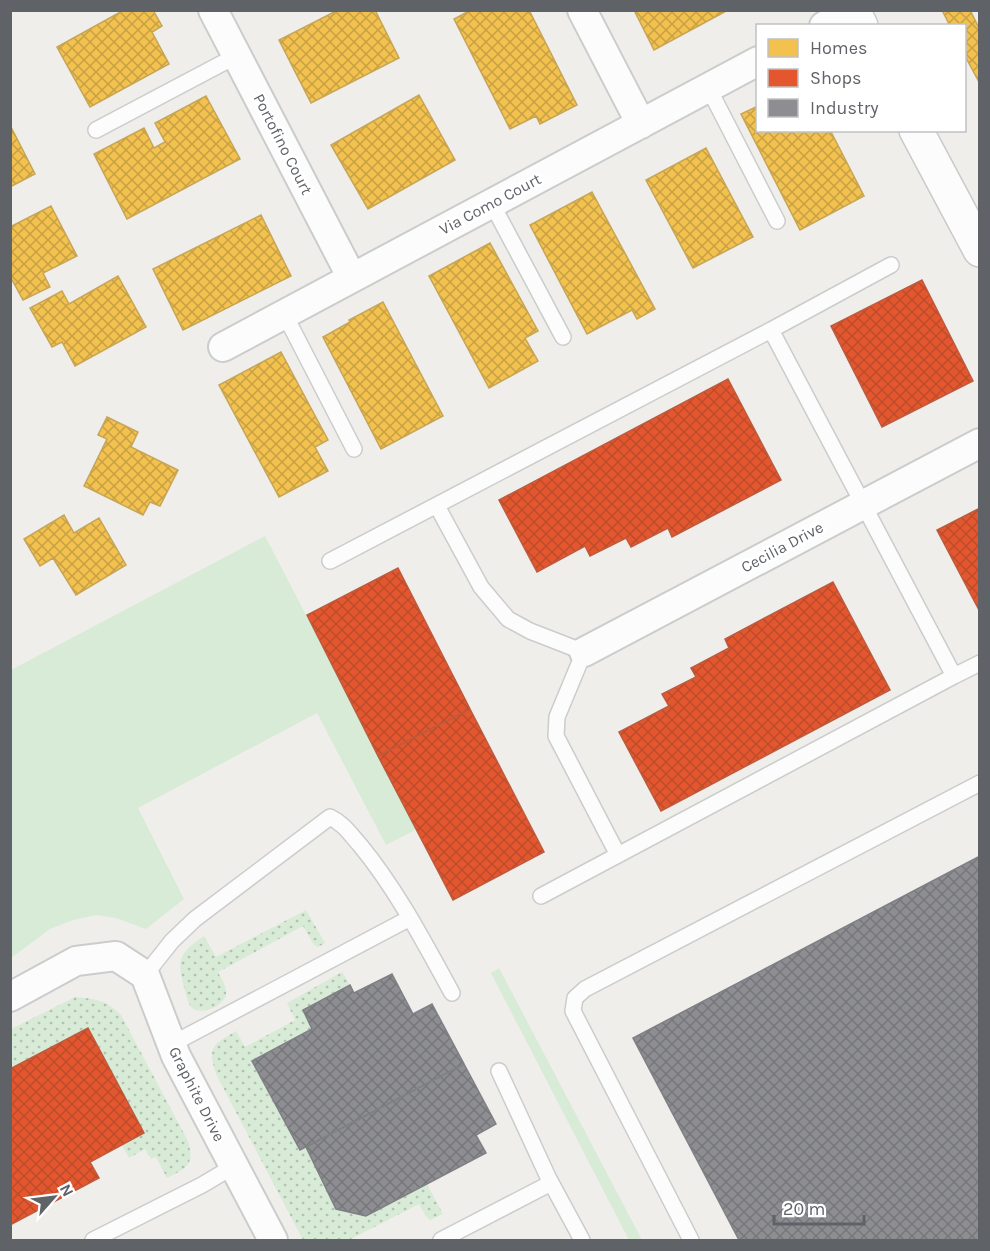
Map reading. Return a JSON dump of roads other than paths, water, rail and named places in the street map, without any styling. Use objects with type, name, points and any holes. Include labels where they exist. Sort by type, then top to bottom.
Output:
[{"type":"street","name":"Portofino Court","points":[[213,10],[352,278]]},
{"type":"street","points":[[582,10],[641,124]]},
{"type":"street","points":[[828,24],[852,10],[860,24]]},
{"type":"street","name":"Via Como Court","points":[[224,348],[756,62]]},
{"type":"street","points":[[917,132],[977,237]]},
{"type":"street","name":"Cecilia Drive","points":[[584,652],[980,443]]},
{"type":"street","points":[[10,997],[76,961],[117,956],[145,975]]},
{"type":"street","name":"Graphite Drive","points":[[145,975],[176,1056],[273,1240]]},
{"type":"lane","points":[[96,129],[237,56]]},
{"type":"lane","points":[[708,87],[777,221]]},
{"type":"lane","points":[[492,204],[563,337]]},
{"type":"lane","points":[[330,561],[891,265]]},
{"type":"lane","points":[[285,315],[354,449]]},
{"type":"lane","points":[[771,330],[954,676]]},
{"type":"lane","points":[[437,506],[481,587],[508,619],[530,631],[584,652],[557,717],[556,736],[618,855]]},
{"type":"lane","points":[[541,896],[980,663]]},
{"type":"lane","points":[[691,1240],[573,1011],[575,998],[585,989],[980,783]]},
{"type":"lane","points":[[145,975],[172,941],[195,919],[330,818],[341,823],[368,855],[410,918],[452,993]]},
{"type":"lane","points":[[172,1044],[410,918]]},
{"type":"lane","points":[[498,1071],[551,1183],[582,1240]]},
{"type":"lane","points":[[93,1240],[234,1166]]},
{"type":"lane","points":[[441,1240],[551,1183]]}]
